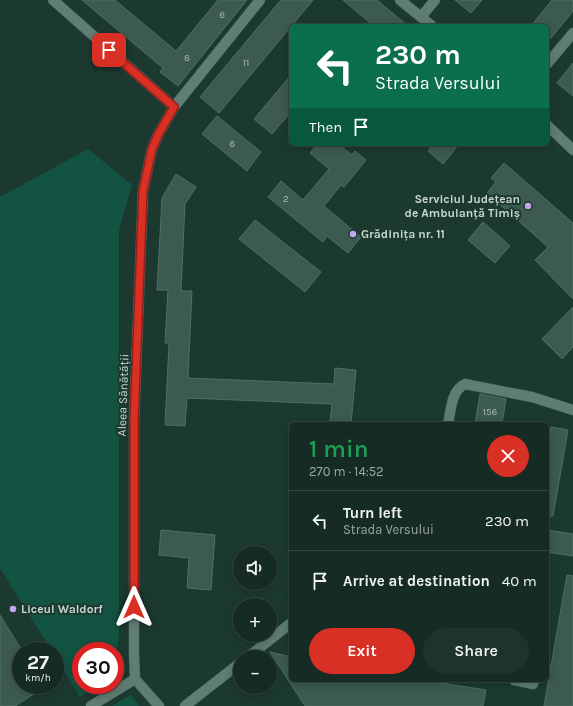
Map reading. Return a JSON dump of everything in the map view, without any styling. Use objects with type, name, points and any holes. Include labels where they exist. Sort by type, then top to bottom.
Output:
[{"type":"street","points":[[53,0],[174,107]]},
{"type":"street","name":"Aleea Sănătății","points":[[135,679],[134,422],[143,195],[152,149],[174,107],[260,0]]},
{"type":"street","points":[[400,0],[430,24]]},
{"type":"street","points":[[421,17],[434,0]]},
{"type":"street","points":[[549,62],[573,33]]},
{"type":"street","points":[[549,127],[573,150]]},
{"type":"street","points":[[448,422],[454,396],[458,388],[465,384],[532,397],[573,410]]},
{"type":"street","points":[[257,650],[289,625]]},
{"type":"street","points":[[185,706],[233,668]]},
{"type":"street","points":[[91,706],[135,679],[158,706]]},
{"type":"street","points":[[524,682],[533,684],[534,682]]},
{"type":"green space","points":[[88,149],[132,185],[119,230],[119,634],[118,642],[72,642],[72,684],[64,671],[64,642],[46,642],[0,568],[0,197]]},
{"type":"green space","points":[[131,695],[139,706],[112,706]]},
{"type":"building","points":[[82,0],[115,0],[176,51],[218,0],[247,0],[178,86],[160,72],[163,68]]},
{"type":"building","points":[[281,0],[313,0],[293,24],[289,24],[289,29],[219,113],[200,97]]},
{"type":"building","points":[[343,0],[377,0],[406,24],[372,24]]},
{"type":"building","points":[[455,0],[482,0],[471,13]]},
{"type":"building","points":[[552,0],[573,0],[573,11],[549,41],[549,24],[533,24]]},
{"type":"building","points":[[573,63],[573,96],[557,83]]},
{"type":"building","points":[[289,77],[289,114],[272,134],[254,119]]},
{"type":"building","points":[[217,116],[261,152],[247,171],[202,134]]},
{"type":"building","name":"Grădinița nr. 11","points":[[315,146],[341,146],[352,155],[355,151],[366,160],[344,187],[341,185],[324,206],[361,237],[348,253],[327,236],[323,242],[268,197],[281,181],[303,200],[329,169],[310,153]]},
{"type":"building","points":[[432,146],[457,146],[443,164],[428,151]]},
{"type":"building","name":"Serviciul Județean de Ambulanță Timiș","points":[[504,163],[573,223],[573,299],[535,260],[548,247],[487,193],[496,182],[491,178]]},
{"type":"building","points":[[176,174],[196,187],[185,204],[181,291],[192,291],[188,378],[334,384],[335,368],[356,370],[351,422],[330,422],[332,404],[187,398],[185,426],[165,425],[169,343],[165,343],[168,290],[157,290],[162,198]]},
{"type":"building","points":[[255,220],[321,272],[305,292],[239,239]]},
{"type":"building","points":[[483,222],[510,246],[495,263],[468,240]]},
{"type":"building","points":[[573,307],[573,347],[562,359],[542,339]]},
{"type":"building","points":[[480,394],[506,399],[502,422],[475,422]]},
{"type":"building","points":[[551,427],[568,430],[553,516],[549,516],[549,440]]},
{"type":"building","points":[[161,530],[215,535],[211,590],[187,588],[189,558],[159,555]]},
{"type":"building","points":[[549,530],[573,534],[573,556],[549,552]]},
{"type":"building","points":[[567,575],[573,576],[573,706],[544,706]]},
{"type":"building","points":[[0,615],[17,642],[12,642],[12,694],[34,694],[15,706],[0,706]]},
{"type":"building","points":[[277,654],[289,657],[289,681],[277,663]]},
{"type":"building","points":[[289,682],[435,682],[486,690],[483,706],[305,706]]},
{"type":"place","name":"Serviciul Județean de Ambulanță Timiș","points":[[528,206]]},
{"type":"place","name":"Grădinița nr. 11","points":[[353,234]]},
{"type":"place","name":"Liceul Waldorf","points":[[13,609]]},
{"type":"route","points":[[109,50],[174,107],[152,149],[143,191],[134,422],[134,607]]}]
